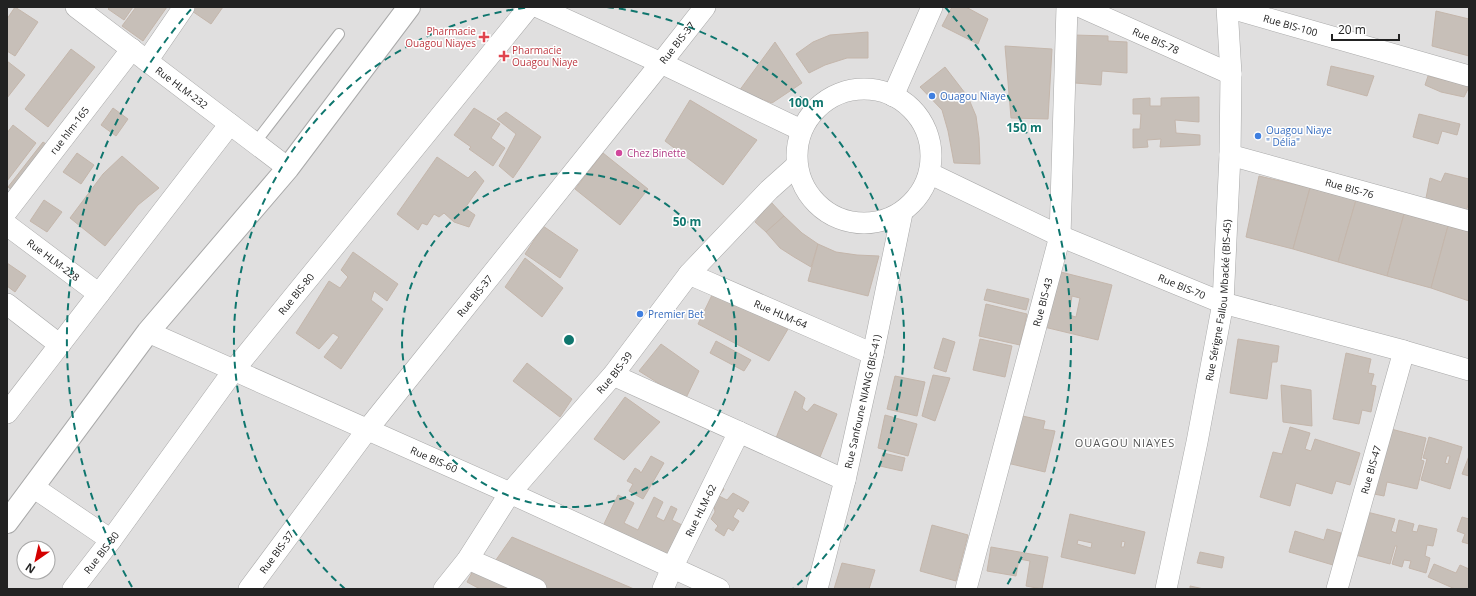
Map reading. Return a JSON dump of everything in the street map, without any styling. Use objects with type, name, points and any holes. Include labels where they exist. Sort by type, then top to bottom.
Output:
[{"type":"street","name":"Rue HLM-232","points":[[76,7],[288,168]]},
{"type":"street","name":"rue hlm-165","points":[[7,211],[140,55],[184,7]]},
{"type":"street","points":[[7,522],[148,332],[288,168],[409,7]]},
{"type":"street","name":"Rue BIS-80","points":[[73,589],[234,370],[530,7]]},
{"type":"street","points":[[538,7],[661,63],[801,130]]},
{"type":"street","name":"Rue BIS-37","points":[[249,589],[367,430],[705,7]]},
{"type":"street","points":[[893,96],[932,7]]},
{"type":"street","name":"Rue BIS-43","points":[[966,589],[1060,236],[1067,7]]},
{"type":"street","name":"Rue BIS-78","points":[[1081,7],[1231,74]]},
{"type":"street","name":"Rue Sérigne Fallou Mbacké (BIS-45)","points":[[1166,589],[1197,442],[1223,303],[1230,155],[1231,74],[1227,7]]},
{"type":"street","name":"Rue BIS-100","points":[[1227,7],[1469,76]]},
{"type":"street","points":[[857,89],[876,90],[893,96],[907,105],[918,117],[926,132],[931,148],[931,174],[921,193],[902,213],[886,220],[870,224],[852,223],[836,218],[821,209],[809,196],[801,181],[796,153],[801,130],[810,115],[823,102],[839,93],[857,89]]},
{"type":"street","points":[[7,413],[230,124]]},
{"type":"street","name":"Rue BIS-76","points":[[1230,155],[1469,221]]},
{"type":"street","name":"Rue BIS-39","points":[[444,589],[468,559],[510,494],[613,375],[689,274],[769,190],[797,165]]},
{"type":"street","name":"Rue BIS-70","points":[[931,174],[1060,236],[1223,303],[1404,351],[1469,370]]},
{"type":"street","name":"Rue Sanfoune NIANG (BIS-41)","points":[[817,589],[845,480],[902,213]]},
{"type":"street","name":"Rue HLM-228","points":[[7,225],[99,294]]},
{"type":"street","name":"Rue HLM-64","points":[[689,274],[873,354]]},
{"type":"street","points":[[7,304],[60,345]]},
{"type":"street","name":"Rue BIS-60","points":[[148,332],[719,589]]},
{"type":"street","name":"Rue BIS-47","points":[[1337,589],[1404,351]]},
{"type":"street","points":[[613,375],[845,480]]},
{"type":"street","name":"Rue HLM-62","points":[[663,589],[739,432]]},
{"type":"street","points":[[33,487],[110,540]]},
{"type":"street","points":[[468,559],[536,589]]},
{"type":"lane","points":[[255,143],[340,34]]},
{"type":"shaded area","points":[[7,7],[1469,7],[1469,589],[7,589]]},
{"type":"building","points":[[15,7],[38,22],[15,56],[7,51],[7,19]]},
{"type":"building","points":[[110,7],[133,7],[124,20],[108,9]]},
{"type":"building","points":[[136,7],[167,7],[143,41],[122,26]]},
{"type":"building","points":[[190,7],[223,7],[211,24],[189,9]]},
{"type":"building","points":[[952,7],[966,7],[988,19],[978,44],[942,26]]},
{"type":"building","points":[[1436,11],[1469,19],[1469,56],[1432,46]]},
{"type":"building","points":[[868,32],[868,58],[847,58],[825,65],[809,73],[796,54],[813,42],[830,35]]},
{"type":"building","points":[[1074,35],[1108,36],[1108,41],[1127,42],[1127,73],[1102,71],[1101,85],[1075,83]]},
{"type":"building","points":[[775,42],[802,83],[772,103],[739,91]]},
{"type":"building","points":[[1005,46],[1052,49],[1048,119],[1011,118]]},
{"type":"building","points":[[71,49],[95,67],[48,127],[25,109]]},
{"type":"building","points":[[7,61],[25,75],[7,98]]},
{"type":"building","points":[[1331,66],[1374,76],[1367,96],[1327,85]]},
{"type":"building","points":[[945,67],[968,97],[976,116],[980,164],[954,163],[948,131],[942,110],[920,87]]},
{"type":"building","points":[[1428,76],[1469,87],[1464,97],[1441,92],[1425,85]]},
{"type":"building","points":[[1199,97],[1199,122],[1175,120],[1176,133],[1200,135],[1200,145],[1160,147],[1161,139],[1147,140],[1148,147],[1133,148],[1133,129],[1140,129],[1141,114],[1133,114],[1133,99],[1150,98],[1150,106],[1161,106],[1161,98]]},
{"type":"building","points":[[690,100],[757,140],[723,185],[665,141]]},
{"type":"building","points":[[113,108],[128,119],[116,136],[101,125]]},
{"type":"building","points":[[474,108],[500,124],[491,138],[505,148],[493,166],[469,149],[471,147],[454,135]]},
{"type":"building","points":[[506,112],[541,137],[513,178],[499,166],[516,134],[497,119]]},
{"type":"building","points":[[1419,114],[1460,124],[1457,135],[1442,131],[1438,144],[1413,137]]},
{"type":"building","points":[[13,125],[36,143],[7,181],[7,133]]},
{"type":"building","points":[[43,142],[52,148],[17,194],[8,187]]},
{"type":"building","points":[[77,153],[94,165],[81,184],[63,172]]},
{"type":"building","points":[[603,153],[648,189],[620,225],[575,189]]},
{"type":"building","points":[[122,156],[159,188],[138,205],[105,246],[70,218],[103,174]]},
{"type":"building","points":[[437,157],[468,178],[475,171],[484,181],[465,208],[475,215],[469,227],[454,222],[444,213],[439,217],[434,214],[427,225],[422,223],[418,230],[397,214]]},
{"type":"building","points":[[1445,173],[1469,179],[1469,202],[1466,212],[1425,203],[1430,178],[1441,182]]},
{"type":"building","points":[[1259,176],[1310,188],[1293,249],[1246,237]]},
{"type":"building","points":[[1310,188],[1356,200],[1338,262],[1293,249]]},
{"type":"building","points":[[44,200],[62,212],[47,232],[30,221]]},
{"type":"building","points":[[1356,200],[1404,214],[1387,276],[1338,262]]},
{"type":"building","points":[[771,202],[784,216],[766,232],[755,222]]},
{"type":"building","points":[[1404,214],[1448,226],[1431,288],[1387,276]]},
{"type":"building","points":[[784,216],[802,233],[818,244],[811,267],[780,248],[766,232]]},
{"type":"building","points":[[543,226],[578,250],[560,278],[525,254]]},
{"type":"building","points":[[1448,226],[1469,232],[1469,301],[1431,288]]},
{"type":"building","points":[[818,244],[836,252],[879,256],[868,296],[808,281]]},
{"type":"building","points":[[353,252],[398,284],[387,301],[374,291],[371,300],[383,309],[341,369],[324,357],[339,337],[333,333],[319,349],[296,333],[329,281],[340,288],[348,277],[341,270]]},
{"type":"building","points":[[525,258],[563,288],[542,317],[505,287]]},
{"type":"building","points":[[7,263],[26,276],[15,292],[7,286]]},
{"type":"building","points":[[1053,270],[1112,285],[1098,340],[1040,326]],"holes":[[[1072,296],[1080,298],[1076,317],[1069,315]]]},
{"type":"building","points":[[987,289],[1029,299],[1026,310],[984,300]]},
{"type":"building","points":[[713,293],[788,329],[769,361],[698,324]]},
{"type":"building","points":[[986,304],[1027,314],[1020,345],[979,336]]},
{"type":"building","points":[[943,338],[955,342],[946,372],[934,368]]},
{"type":"building","points":[[980,339],[1012,346],[1005,377],[973,370]]},
{"type":"building","points":[[1238,339],[1279,346],[1277,362],[1272,362],[1267,399],[1230,393]]},
{"type":"building","points":[[716,341],[751,360],[744,371],[710,353]]},
{"type":"building","points":[[661,344],[699,371],[685,400],[639,371]]},
{"type":"building","points":[[1346,353],[1371,359],[1368,373],[1374,374],[1371,385],[1376,386],[1371,412],[1362,410],[1359,424],[1333,419]]},
{"type":"building","points":[[527,363],[572,399],[560,417],[513,381]]},
{"type":"building","points":[[933,375],[950,378],[935,421],[922,416]]},
{"type":"building","points":[[895,376],[925,382],[917,416],[887,409]]},
{"type":"building","points":[[1281,385],[1311,390],[1312,426],[1283,422]]},
{"type":"building","points":[[795,391],[805,398],[802,408],[807,412],[814,404],[837,414],[820,457],[776,438]]},
{"type":"building","points":[[625,397],[660,422],[624,460],[594,439]]},
{"type":"building","points":[[885,415],[917,424],[908,456],[878,448]]},
{"type":"building","points":[[1018,415],[1045,421],[1043,429],[1055,431],[1045,472],[1007,463]]},
{"type":"building","points":[[1290,427],[1310,433],[1305,449],[1311,451],[1315,439],[1360,453],[1350,485],[1336,481],[1332,494],[1296,483],[1290,506],[1260,497],[1273,452],[1282,454]]},
{"type":"building","points":[[1391,429],[1426,438],[1421,460],[1424,461],[1417,489],[1387,482],[1384,496],[1374,494]]},
{"type":"building","points":[[1429,437],[1462,447],[1450,489],[1421,480],[1427,459],[1423,458]],"holes":[[[1447,456],[1450,456],[1448,464],[1445,463]]]},
{"type":"building","points":[[883,453],[905,458],[902,471],[880,466]]},
{"type":"building","points":[[651,456],[664,463],[643,499],[629,491],[633,484],[627,481],[635,468],[641,473]]},
{"type":"building","points":[[1469,456],[1469,476],[1462,474]]},
{"type":"building","points":[[711,482],[724,489],[719,496],[727,500],[733,493],[749,502],[743,512],[738,508],[733,517],[739,521],[733,531],[728,528],[724,536],[715,530],[718,526],[711,519],[715,512]]},
{"type":"building","points":[[618,495],[634,503],[624,523],[638,530],[654,497],[663,502],[656,517],[664,521],[671,506],[677,509],[672,520],[682,525],[666,557],[603,526]]},
{"type":"building","points":[[1363,511],[1395,519],[1391,531],[1396,533],[1399,520],[1414,524],[1412,531],[1417,532],[1419,525],[1437,529],[1433,546],[1427,545],[1425,556],[1430,558],[1426,573],[1409,568],[1411,561],[1404,560],[1402,567],[1392,564],[1397,546],[1395,546],[1390,564],[1352,554]]},
{"type":"building","points":[[1070,514],[1145,532],[1135,574],[1061,557]],"holes":[[[1078,540],[1092,543],[1091,548],[1077,544]],[[1122,541],[1125,542],[1124,547],[1121,547]]]},
{"type":"building","points":[[1462,517],[1469,519],[1469,544],[1462,542],[1465,534],[1457,531]]},
{"type":"building","points":[[932,525],[968,535],[956,581],[920,571]]},
{"type":"building","points":[[1327,529],[1341,533],[1333,565],[1289,552],[1295,531],[1324,540]]},
{"type":"building","points":[[512,537],[634,589],[542,589],[491,567]]},
{"type":"building","points":[[991,547],[1048,557],[1042,589],[1026,586],[1030,561],[1019,559],[1016,576],[987,571]]},
{"type":"building","points":[[1200,552],[1224,557],[1222,568],[1197,563]]},
{"type":"building","points":[[842,563],[875,570],[869,589],[834,589]]},
{"type":"building","points":[[1434,564],[1456,573],[1460,565],[1469,569],[1469,589],[1455,589],[1428,577]]},
{"type":"building","points":[[475,567],[512,589],[480,589],[467,582]]},
{"type":"building","points":[[1190,586],[1204,589],[1190,589]]},
{"type":"place","name":"Pharmacie Ouagou Niayes","points":[[484,37]]},
{"type":"place","name":"Pharmacie Ouagou Niaye","points":[[504,56]]},
{"type":"place","name":"Ouagou Niaye","points":[[932,96]]},
{"type":"place","name":"Ouagou Niaye \" Délia\"","points":[[1258,136]]},
{"type":"place","name":"Chez Binette","points":[[619,153]]},
{"type":"place","name":"Premier Bet","points":[[640,314]]},
{"type":"district","name":"OUAGOU NIAYES","points":[[1125,443]]}]
